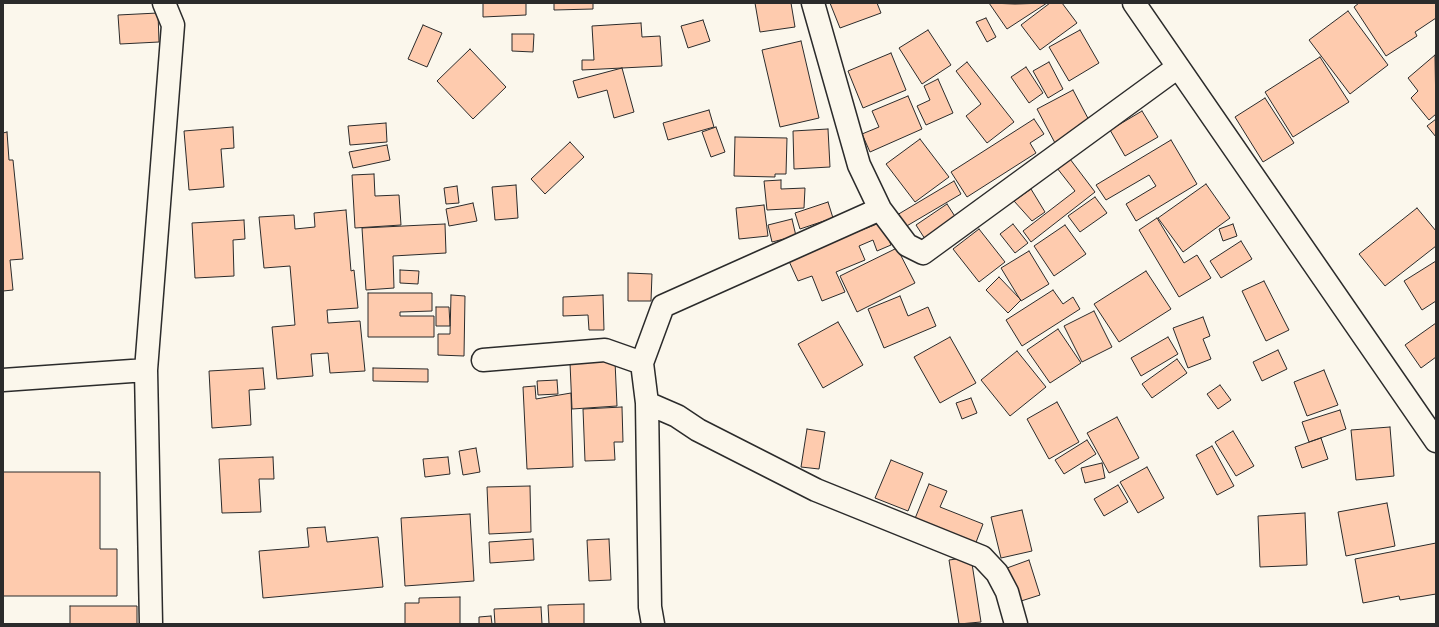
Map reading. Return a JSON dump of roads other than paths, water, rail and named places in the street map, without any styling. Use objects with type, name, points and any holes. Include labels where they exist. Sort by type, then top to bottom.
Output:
[{"type":"street","points":[[151,624],[146,370],[173,25],[164,3]]},
{"type":"street","points":[[813,3],[859,165],[880,209],[907,245],[923,253],[1178,66]]},
{"type":"street","points":[[1134,3],[1436,441]]},
{"type":"street","points":[[653,624],[650,607],[647,403],[642,363],[663,306],[880,209]]},
{"type":"street","points":[[483,360],[605,350],[642,363]]},
{"type":"street","points":[[3,380],[146,370]]},
{"type":"street","points":[[647,403],[677,416],[698,430],[816,490],[982,557],[997,573],[1007,592],[1016,624]]}]
